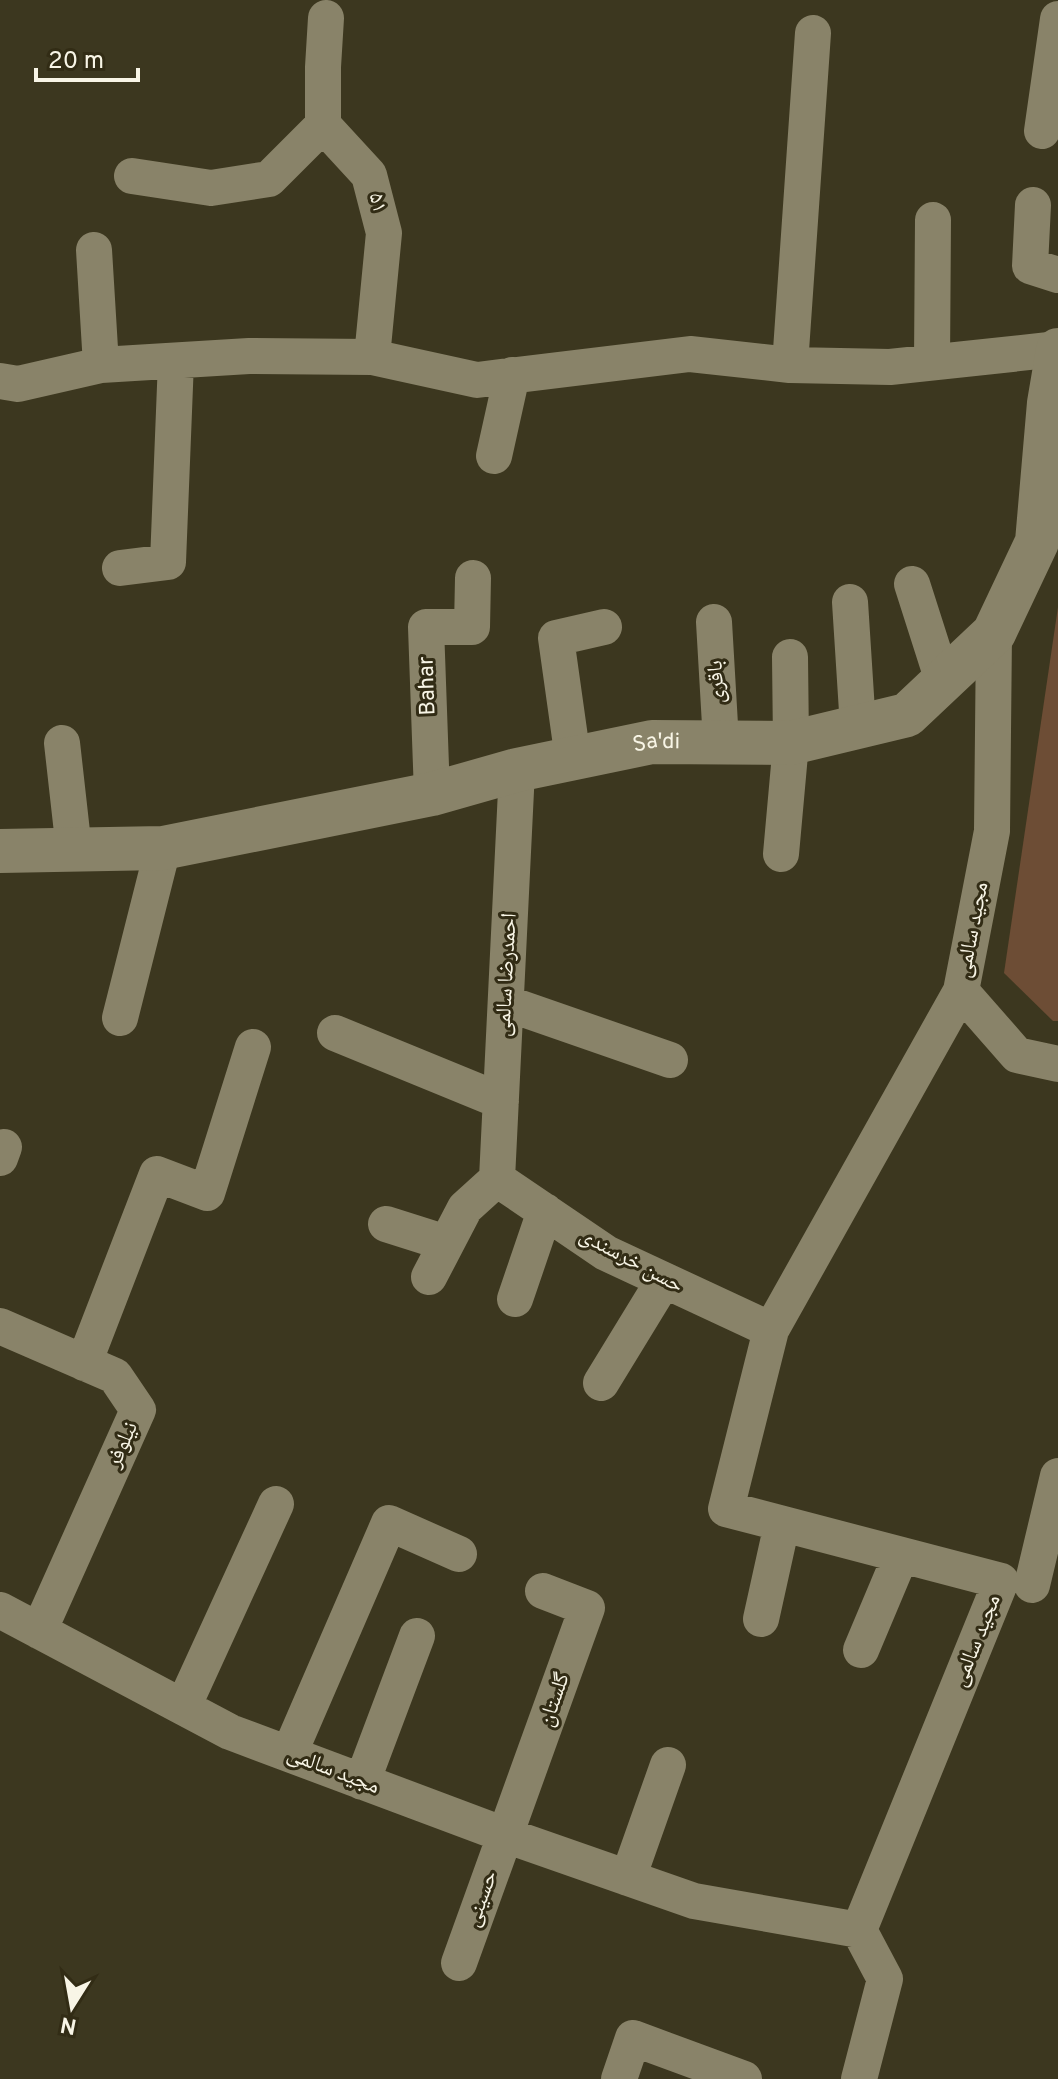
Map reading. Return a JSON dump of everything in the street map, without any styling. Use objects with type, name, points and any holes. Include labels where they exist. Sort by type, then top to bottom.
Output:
[{"type":"street","points":[[132,176],[211,188],[269,179],[323,125],[326,18]]},
{"type":"street","points":[[1042,131],[1058,19]]},
{"type":"street","points":[[790,365],[813,33]]},
{"type":"street","name":"۵۱","points":[[323,125],[369,175],[384,233],[372,357]]},
{"type":"street","points":[[1033,205],[1030,266],[1058,275]]},
{"type":"street","points":[[932,362],[933,220]]},
{"type":"street","points":[[94,250],[101,365]]},
{"type":"street","points":[[0,381],[18,384],[101,365],[249,356],[372,357],[477,380],[690,354],[790,365],[890,367],[1058,349]]},
{"type":"street","name":"Sa'di","points":[[0,851],[163,848],[432,794],[517,770],[652,742],[793,742],[907,715],[998,623],[1037,542],[1058,349]]},
{"type":"street","points":[[120,568],[168,562],[176,361]]},
{"type":"street","points":[[494,456],[512,375]]},
{"type":"street","name":"Bahar","points":[[432,794],[426,627],[472,627],[473,578]]},
{"type":"street","points":[[912,584],[943,681]]},
{"type":"street","points":[[848,729],[850,602]]},
{"type":"street","name":"باقری","points":[[714,622],[721,742]]},
{"type":"street","name":"مجید سالمی","points":[[0,1610],[230,1732],[362,1782],[694,1901],[859,1930],[1030,1585],[726,1509],[771,1330],[961,991],[992,831],[998,623]]},
{"type":"street","points":[[573,759],[556,638],[604,627]]},
{"type":"street","points":[[781,854],[793,742],[790,657]]},
{"type":"street","points":[[62,743],[74,850]]},
{"type":"street","name":"احمدرضا سالمی","points":[[497,1179],[517,770]]},
{"type":"street","points":[[120,1018],[163,848]]},
{"type":"street","points":[[961,991],[1017,1055],[1058,1064]]},
{"type":"street","points":[[506,1003],[670,1060]]},
{"type":"street","points":[[335,1033],[501,1101]]},
{"type":"street","points":[[84,1363],[157,1174],[207,1193],[253,1047]]},
{"type":"street","points":[[429,1277],[465,1208],[497,1179]]},
{"type":"street","name":"حسن خرسندی","points":[[497,1179],[606,1253],[771,1330]]},
{"type":"street","points":[[515,1299],[545,1211]]},
{"type":"street","points":[[386,1224],[446,1243]]},
{"type":"street","points":[[601,1383],[664,1280]]},
{"type":"street","name":"نیلوفر","points":[[0,1326],[115,1376],[138,1410],[39,1631]]},
{"type":"street","points":[[1030,1585],[1058,1476]]},
{"type":"street","points":[[183,1707],[276,1504]]},
{"type":"street","points":[[289,1754],[389,1523],[459,1554]]},
{"type":"street","points":[[761,1619],[782,1524]]},
{"type":"street","points":[[861,1650],[901,1555]]},
{"type":"street","name":"گلستان","points":[[505,1835],[587,1608],[543,1591]]},
{"type":"street","points":[[362,1782],[417,1636]]},
{"type":"street","points":[[628,1878],[668,1765]]},
{"type":"street","name":"حسینی","points":[[459,1963],[505,1835]]},
{"type":"street","points":[[859,1930],[885,1979],[859,2079]]},
{"type":"street","points":[[619,2079],[633,2038],[744,2079]]},
{"type":"shaded area","points":[[1058,607],[1058,1021],[1053,1021],[1004,973]]}]
